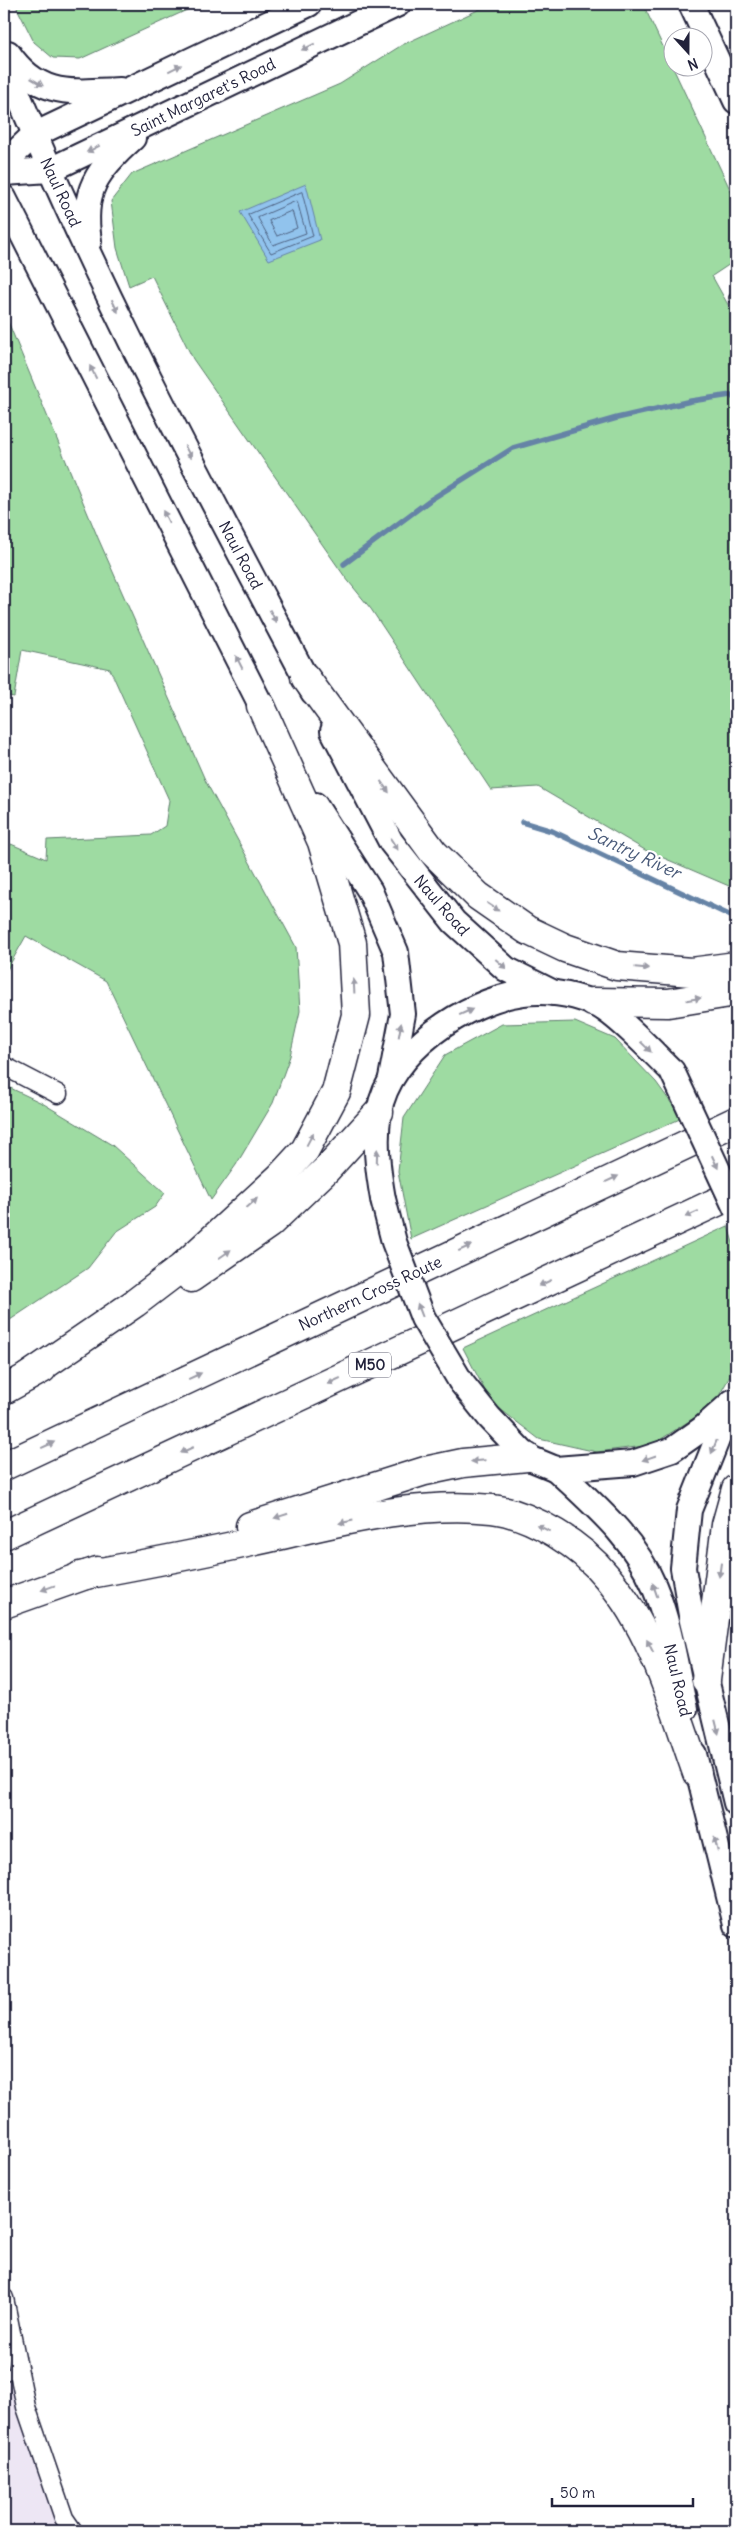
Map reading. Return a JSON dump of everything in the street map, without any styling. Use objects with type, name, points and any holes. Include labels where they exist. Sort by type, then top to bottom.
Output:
[{"type":"highway","points":[[305,677],[432,852],[478,896],[527,930],[565,948],[618,966],[691,972],[736,966]]},
{"type":"highway","points":[[27,1377],[136,1302],[181,1268],[280,1177],[304,1150],[336,1092],[356,1016],[352,943],[322,842],[261,706]]},
{"type":"highway","points":[[593,1002],[668,1003],[736,992]]},
{"type":"highway","points":[[4,1390],[142,1312],[269,1224],[326,1170],[379,1112]]},
{"type":"highway","name":"Northern Cross Route","points":[[4,1466],[736,1120]]},
{"type":"highway","name":"M50","points":[[4,1535],[736,1193]]},
{"type":"highway","points":[[4,1604],[80,1576],[425,1471],[463,1463],[527,1457]]},
{"type":"highway","points":[[706,1680],[726,1525],[736,1489]]},
{"type":"highway","points":[[80,1576],[394,1512],[447,1508],[494,1509],[528,1520],[568,1540],[607,1576],[638,1622],[655,1656],[697,1773]]},
{"type":"main road","points":[[4,163],[34,135],[308,4]]},
{"type":"main road","name":"Saint Margaret's Road","points":[[4,173],[50,170],[398,4]]},
{"type":"main road","points":[[691,4],[736,101]]},
{"type":"main road","points":[[4,48],[21,72],[47,87],[71,92],[131,89]]},
{"type":"main road","name":"Naul Road","points":[[4,60],[34,135],[93,262],[180,436],[392,842],[422,884],[454,922],[506,970],[554,993]]},
{"type":"main road","points":[[93,262],[86,204],[92,186],[111,158],[153,121]]},
{"type":"main road","points":[[4,198],[261,706],[318,809],[370,891],[396,952],[403,1014],[391,1078],[379,1112],[377,1165],[382,1199],[394,1242],[423,1318],[461,1382],[489,1418],[527,1457],[556,1468],[633,1463],[672,1450],[702,1429],[734,1399]]},
{"type":"main road","points":[[391,1078],[426,1037],[458,1015],[490,1001],[523,993],[554,993],[593,1002],[621,1022],[672,1071],[736,1209]]},
{"type":"main road","name":"Naul Road","points":[[734,1399],[689,1510],[683,1568],[706,1680],[736,1803]]},
{"type":"main road","name":"Naul Road","points":[[556,1468],[618,1528],[644,1565],[655,1587],[686,1711],[697,1773],[736,1925]]},
{"type":"street","points":[[4,1066],[58,1094]]},
{"type":"street","points":[[4,2298],[11,2373],[29,2416],[64,2518],[74,2531]]},
{"type":"shaded area","points":[[4,2298],[26,2407],[73,2531],[4,2531]]},
{"type":"green space","points":[[15,4],[200,4],[80,59],[53,58],[34,42]]},
{"type":"green space","points":[[491,4],[643,4],[662,44],[662,78],[678,78],[736,202],[736,260],[712,276],[736,319],[736,889],[645,850],[538,787],[491,790],[371,609],[345,577],[193,359],[152,276],[129,286],[117,248],[111,201],[132,174],[340,84],[402,45]]},
{"type":"green space","points":[[4,312],[98,538],[206,782],[296,947],[300,1011],[290,1056],[273,1103],[236,1165],[211,1200],[106,981],[26,936],[4,975],[4,855],[11,844],[46,859],[47,840],[151,835],[165,826],[169,800],[110,669],[22,650],[14,697],[4,695]]},
{"type":"green space","points":[[575,1022],[615,1039],[656,1082],[682,1118],[411,1239],[398,1171],[404,1118],[445,1055],[502,1024]]},
{"type":"green space","points":[[4,1085],[42,1103],[112,1145],[165,1193],[155,1207],[116,1232],[88,1268],[4,1324]]},
{"type":"green space","points":[[728,1226],[736,1253],[736,1365],[714,1405],[652,1445],[597,1452],[539,1439],[491,1402],[463,1348]]},
{"type":"water","points":[[306,184],[320,240],[269,260],[240,212]]},
{"type":"waterway","points":[[344,564],[430,500],[513,448],[617,418],[691,401],[731,395],[736,400]]},
{"type":"waterway","name":"Santry River","points":[[522,822],[552,831],[731,916]]}]
